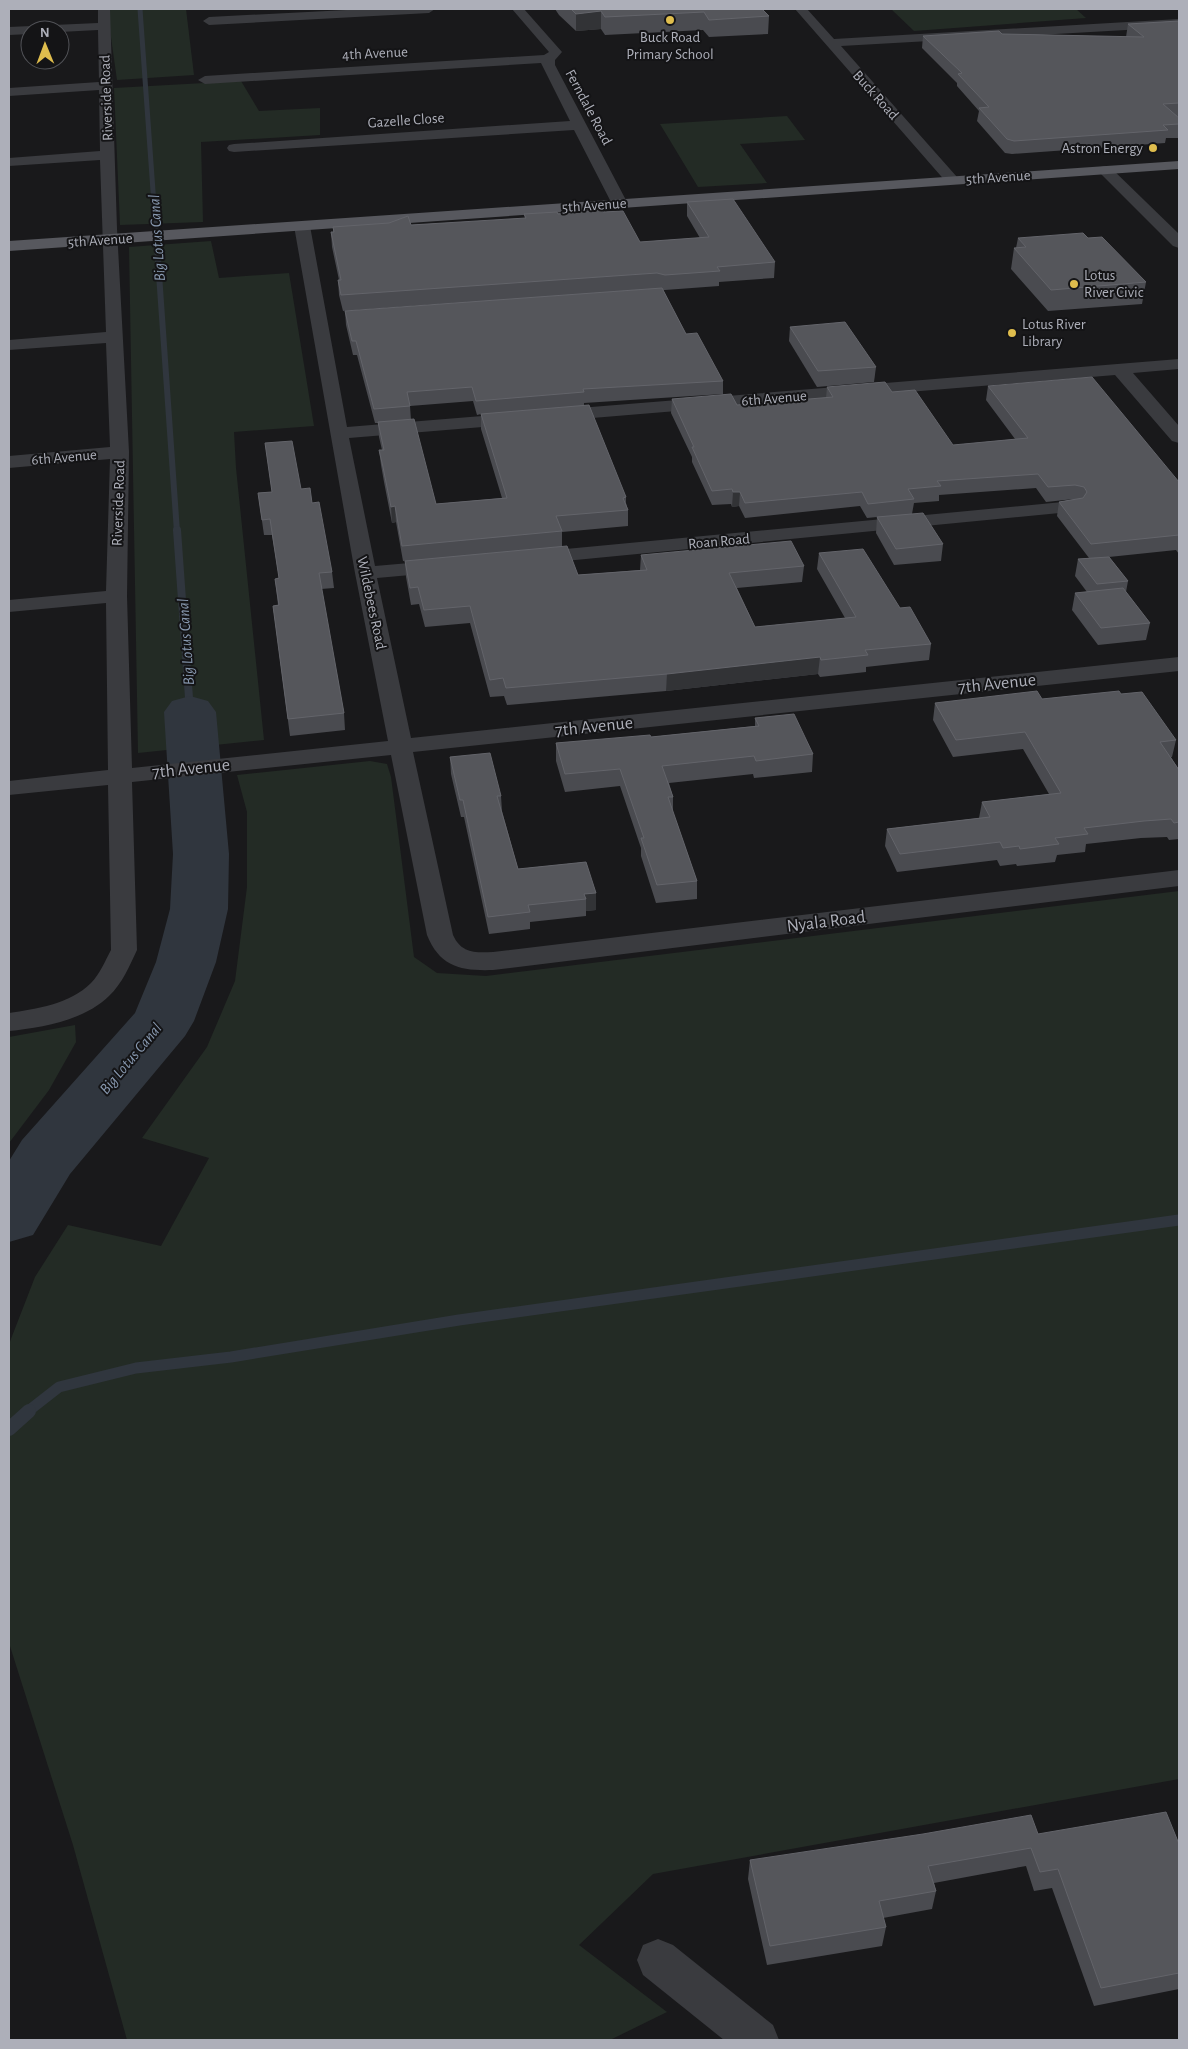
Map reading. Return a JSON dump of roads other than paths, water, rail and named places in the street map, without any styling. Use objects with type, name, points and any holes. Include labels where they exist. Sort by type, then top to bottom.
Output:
[{"type":"main road","name":"5th Avenue","points":[[9,246],[1179,165]]},
{"type":"street","points":[[209,21],[429,9]]},
{"type":"street","name":"Ferndale Road","points":[[518,9],[556,52],[548,59],[548,65],[620,204]]},
{"type":"street","name":"Buck Road","points":[[801,9],[952,180]]},
{"type":"street","points":[[70,23],[104,17]]},
{"type":"street","name":"Riverside Road","points":[[9,1022],[44,1018],[80,1003],[100,990],[114,972],[124,950],[116,596],[120,452],[110,239],[104,17]]},
{"type":"street","points":[[830,43],[1179,23]]},
{"type":"street","name":"4th Avenue","points":[[204,80],[548,59]]},
{"type":"street","points":[[9,92],[105,86]]},
{"type":"street","name":"Gazelle Close","points":[[234,148],[580,125]]},
{"type":"street","points":[[9,162],[108,156]]},
{"type":"street","points":[[1105,170],[1179,244]]},
{"type":"street","name":"Wildebees Road","points":[[302,226],[321,320],[339,433],[366,574],[444,947],[454,955],[473,962]]},
{"type":"street","points":[[321,320],[340,319]]},
{"type":"street","points":[[9,345],[114,337]]},
{"type":"street","name":"6th Avenue","points":[[339,433],[1179,364]]},
{"type":"street","points":[[1120,369],[1179,438]]},
{"type":"street","name":"6th Avenue","points":[[9,462],[120,452]]},
{"type":"street","name":"Roan Road","points":[[513,560],[1073,508]]},
{"type":"street","points":[[366,574],[464,564]]},
{"type":"street","points":[[9,606],[116,596]]},
{"type":"street","name":"7th Avenue","points":[[9,788],[1179,664]]},
{"type":"street","name":"Nyala Road","points":[[473,962],[1179,878]]},
{"type":"street","points":[[658,1960],[758,2040]]},
{"type":"waterway","name":"Big Lotus Canal","points":[[140,9],[156,233]]},
{"type":"waterway","name":"Big Lotus Canal","points":[[156,231],[177,532]]},
{"type":"waterway","name":"Big Lotus Canal","points":[[177,530],[190,712]]},
{"type":"waterway","name":"Big Lotus Canal","points":[[9,1217],[46,1157],[163,1021],[186,962],[199,909],[201,854],[190,712]]},
{"type":"waterway","points":[[27,1412],[59,1387],[136,1368],[231,1357],[459,1320],[1179,1220]]},
{"type":"waterway","points":[[9,1429],[29,1411]]},
{"type":"place","name":"Buck Road Primary School","points":[[670,20]]},
{"type":"place","name":"Astron Energy","points":[[1153,148]]},
{"type":"place","name":"Lotus River Civic","points":[[1074,284]]},
{"type":"place","name":"Lotus River Library","points":[[1012,333]]}]
